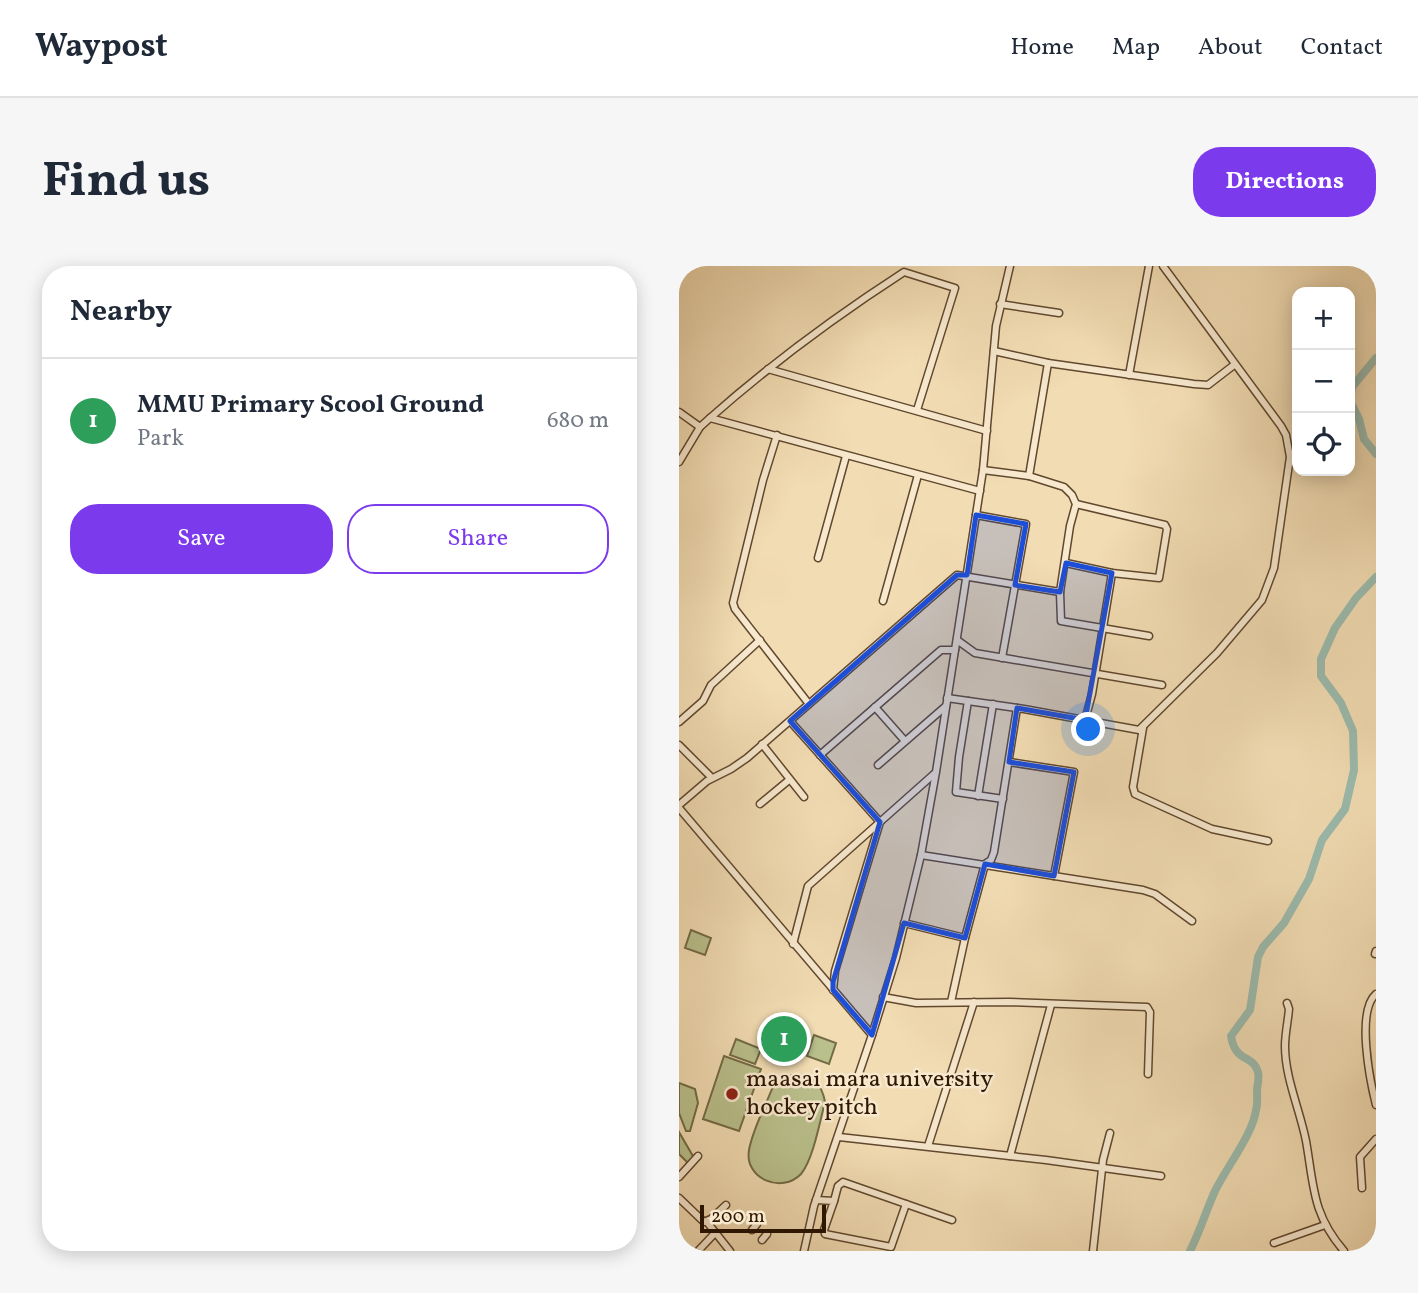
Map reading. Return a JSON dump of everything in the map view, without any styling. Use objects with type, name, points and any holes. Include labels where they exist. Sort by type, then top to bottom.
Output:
[{"type":"street","points":[[804,1251],[816,1200],[872,1035],[921,855],[980,491],[1000,304],[1010,266]]},
{"type":"street","points":[[1129,374],[1149,266]]},
{"type":"street","points":[[947,698],[1137,730],[1143,728],[1217,653],[1262,600],[1274,568],[1290,457],[1289,444],[1281,426],[1163,266]]},
{"type":"street","points":[[679,462],[700,427],[768,369],[851,306],[904,272],[955,288],[917,410]]},
{"type":"street","points":[[1000,304],[1059,313]]},
{"type":"street","points":[[994,351],[1048,363],[1208,384],[1234,365]]},
{"type":"street","points":[[1029,476],[1048,363]]},
{"type":"street","points":[[768,369],[987,432]]},
{"type":"street","points":[[679,412],[700,427]]},
{"type":"street","points":[[710,418],[980,491]]},
{"type":"street","points":[[777,435],[763,480],[733,603],[809,704]]},
{"type":"street","points":[[818,558],[846,456]]},
{"type":"street","points":[[983,470],[1029,476],[1064,486],[1072,495],[1076,504],[1060,592],[1061,621],[1149,636]]},
{"type":"street","points":[[883,601],[918,475]]},
{"type":"street","points":[[1066,563],[1112,573],[1159,578],[1167,529],[1165,525],[1076,504]]},
{"type":"street","points":[[976,515],[1026,524],[1002,657]]},
{"type":"street","points":[[1085,720],[1112,573]]},
{"type":"street","points":[[872,1035],[679,807],[712,778],[731,769],[790,721],[955,577],[967,576],[1060,592]]},
{"type":"street","points":[[679,722],[703,701],[711,685],[760,640]]},
{"type":"street","points":[[957,640],[971,651],[1162,685]]},
{"type":"street","points":[[820,755],[941,650],[955,650]]},
{"type":"street","points":[[968,701],[956,792],[1003,799]]},
{"type":"street","points":[[978,796],[992,704]]},
{"type":"street","points":[[878,765],[946,706]]},
{"type":"street","points":[[875,707],[905,741]]},
{"type":"street","points":[[951,1002],[985,864],[992,857],[1017,708]]},
{"type":"street","points":[[790,721],[880,822]]},
{"type":"street","points":[[1143,728],[1133,787],[1135,794],[1212,829],[1268,841]]},
{"type":"street","points":[[762,744],[804,797]]},
{"type":"street","points":[[679,745],[712,778]]},
{"type":"street","points":[[1009,762],[1073,772],[1054,876]]},
{"type":"street","points":[[793,944],[808,886],[927,783],[936,772]]},
{"type":"street","points":[[760,804],[789,780]]},
{"type":"street","points":[[833,990],[835,971],[880,822]]},
{"type":"street","points":[[921,855],[1150,891],[1192,921]]},
{"type":"street","points":[[904,923],[965,938]]},
{"type":"street","points":[[1376,994],[1371,1000],[1365,1025],[1376,1105]]},
{"type":"street","points":[[883,997],[916,1003],[1148,1007],[1148,1074]]},
{"type":"street","points":[[927,1146],[974,1002]]},
{"type":"street","points":[[1287,1003],[1289,1009],[1285,1047],[1288,1071],[1306,1142],[1316,1204],[1325,1225],[1344,1251]]},
{"type":"street","points":[[1010,1156],[1051,1005]]},
{"type":"street","points":[[1093,1251],[1102,1168],[1110,1133]]},
{"type":"street","points":[[839,1137],[1161,1176]]},
{"type":"street","points":[[1362,1188],[1360,1157],[1376,1139]]},
{"type":"street","points":[[679,1177],[698,1156]]},
{"type":"street","points":[[906,1203],[891,1247],[825,1234],[838,1186],[843,1182],[906,1203],[952,1220]]},
{"type":"street","points":[[816,1200],[834,1201]]},
{"type":"street","points":[[680,1201],[707,1222],[730,1251]]},
{"type":"street","points":[[707,1222],[726,1205]]},
{"type":"street","points":[[1274,1243],[1325,1225]]},
{"type":"street","points":[[698,1251],[715,1233]]},
{"type":"street","points":[[679,1242],[689,1251]]},
{"type":"highlighted area","points":[[976,515],[1026,524],[1015,585],[1060,592],[1066,563],[1112,573],[1085,720],[1017,708],[1009,762],[1074,772],[1054,876],[985,864],[965,938],[904,923],[872,1035],[833,990],[833,982],[880,822],[790,721],[957,575],[967,575]]},
{"type":"green space","points":[[691,930],[711,938],[705,955],[685,948]]},
{"type":"green space","points":[[775,1021],[803,1031],[794,1057],[766,1048]]},
{"type":"green space","points":[[814,1035],[836,1043],[829,1064],[807,1056]]},
{"type":"green space","points":[[736,1039],[761,1049],[755,1064],[730,1055]]},
{"type":"green space","name":"maasai mara university hockey pitch","points":[[724,1056],[761,1069],[739,1131],[703,1119]]},
{"type":"green space","points":[[796,1074],[816,1082],[825,1102],[816,1140],[805,1168],[793,1180],[775,1183],[758,1176],[752,1169],[749,1150],[774,1084]]},
{"type":"green space","points":[[679,1083],[695,1089],[698,1103],[690,1131],[686,1131],[679,1113]]},
{"type":"green space","points":[[679,1132],[694,1158],[689,1164],[679,1154]]},
{"type":"waterway","points":[[1376,358],[1352,387],[1350,401],[1359,419],[1364,439],[1376,454]]},
{"type":"waterway","points":[[1190,1251],[1215,1191],[1250,1130],[1257,1107],[1256,1066],[1240,1055],[1231,1036],[1250,1010],[1258,957],[1263,947],[1284,923],[1309,879],[1322,840],[1345,809],[1354,770],[1353,731],[1341,703],[1321,676],[1321,659],[1335,628],[1356,598],[1376,577]]},
{"type":"place","name":"MMU Primary Scool Ground","points":[[784,1039]]},
{"type":"place","name":"maasai mara university hockey pitch","points":[[732,1094]]}]
